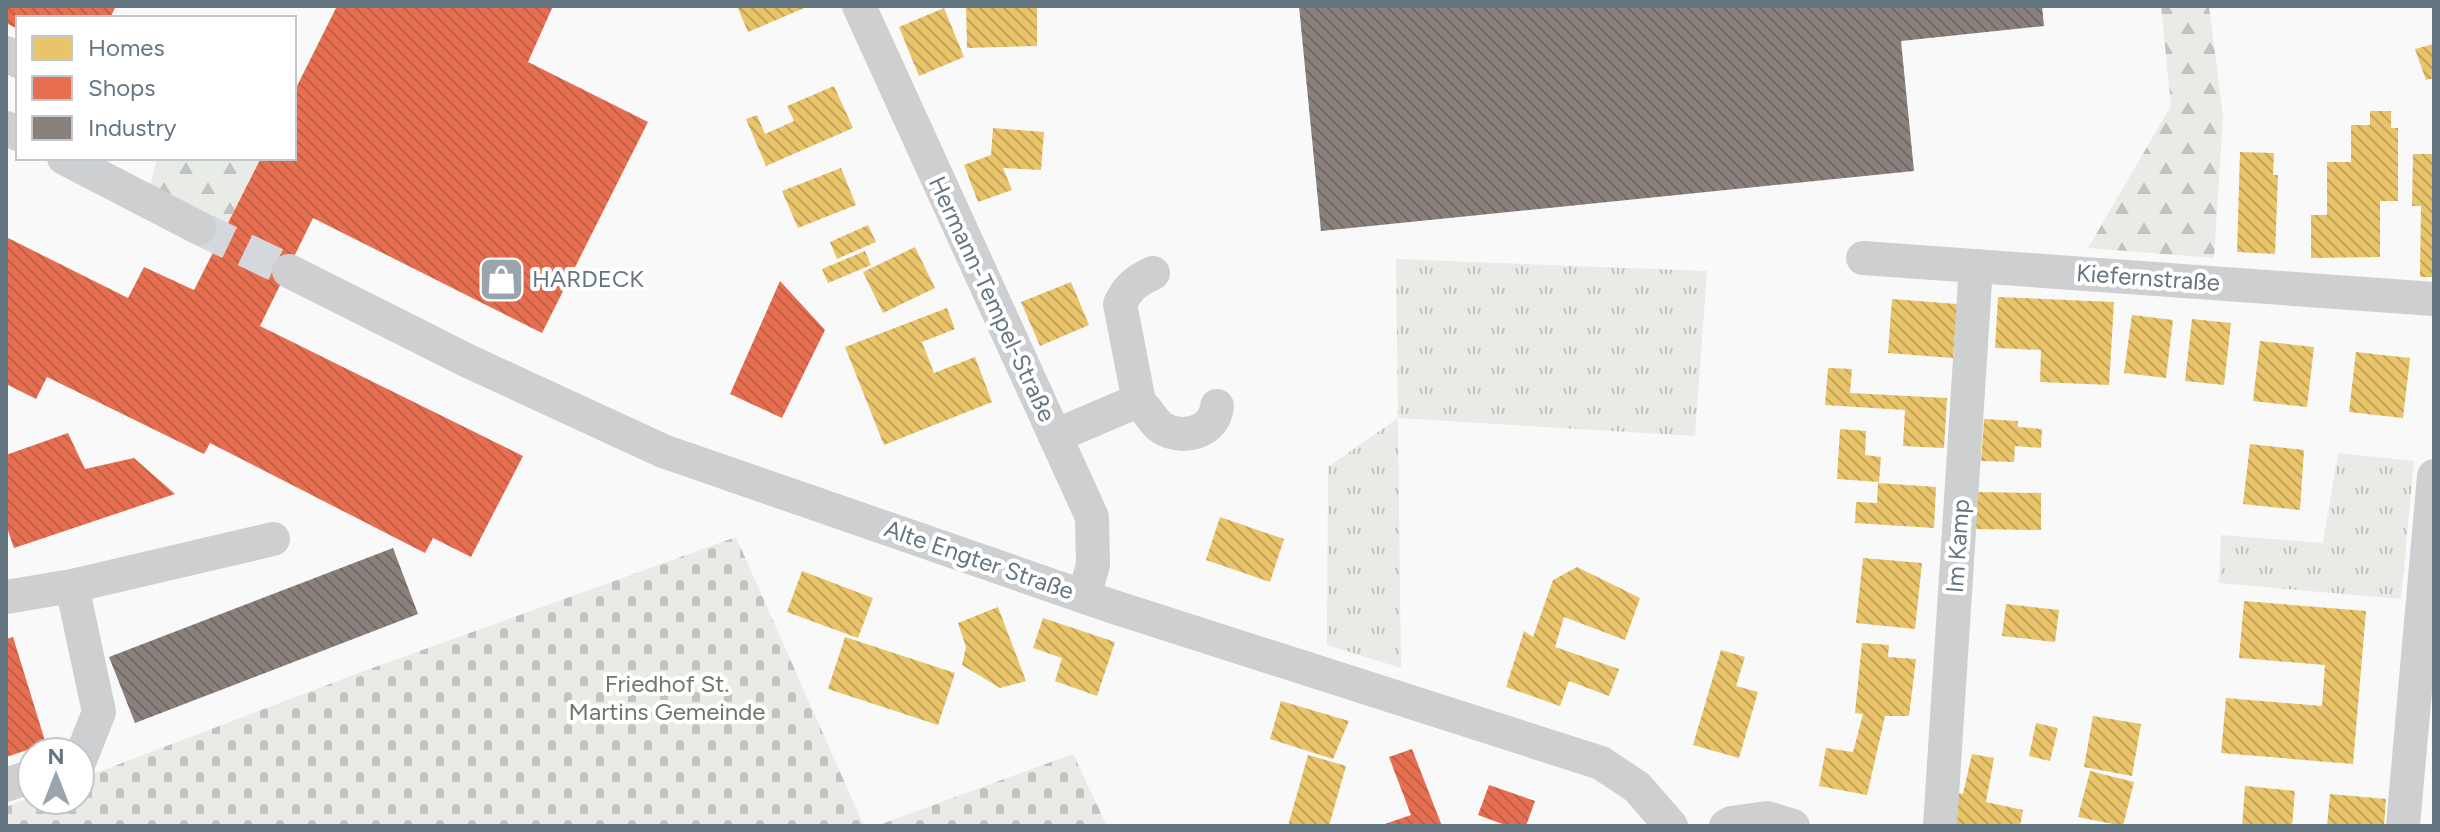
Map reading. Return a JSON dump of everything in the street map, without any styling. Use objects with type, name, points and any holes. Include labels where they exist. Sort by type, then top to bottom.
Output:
[{"type":"street","name":"Hermann-Tempel-Straße","points":[[859,6],[1092,517],[1095,548],[1084,597]]},
{"type":"street","points":[[68,160],[199,228]]},
{"type":"street","name":"Kiefernstraße","points":[[1863,258],[2434,299]]},
{"type":"street","name":"Im Kamp","points":[[1940,826],[1976,266]]},
{"type":"street","name":"Alte Engter Straße","points":[[289,271],[468,361],[663,451],[1084,597],[1601,763],[1637,787],[1671,826]]},
{"type":"street","points":[[1153,273],[1134,283],[1120,304],[1139,402],[1162,427],[1183,433],[1204,430],[1214,419],[1217,406]]},
{"type":"street","points":[[1055,436],[1139,402]]},
{"type":"street","points":[[2403,826],[2434,476]]},
{"type":"street","points":[[6,597],[72,586],[273,539]]},
{"type":"street","points":[[72,586],[99,712],[90,736]]},
{"type":"street","points":[[1726,826],[1767,818],[1793,826]]},
{"type":"green space","points":[[2161,6],[2209,6],[2223,117],[2214,258],[2088,248],[2171,106]]},
{"type":"green space","points":[[156,160],[260,160],[220,238],[146,201]]},
{"type":"green space","points":[[1396,259],[1707,271],[1695,436],[1398,418]]},
{"type":"green space","points":[[1398,418],[1401,668],[1327,645],[1328,467]]},
{"type":"green space","points":[[2338,453],[2414,461],[2401,599],[2219,583],[2221,535],[2323,543]]},
{"type":"green space","name":"Friedhof St. Martins Gemeinde","points":[[736,537],[864,826],[6,826],[6,807],[16,803],[16,816],[96,816],[96,773],[364,671]]},
{"type":"green space","points":[[1073,754],[1107,826],[876,826]]},
{"type":"building: Homes","points":[[737,6],[809,6],[748,32]]},
{"type":"building: Homes","points":[[966,6],[1037,6],[1037,46],[967,48]]},
{"type":"building: Homes","points":[[944,8],[964,57],[919,76],[899,27]]},
{"type":"building: Homes","points":[[2434,44],[2434,78],[2426,80],[2415,49]]},
{"type":"building: Homes","points":[[834,86],[853,128],[766,166],[746,119],[757,115],[765,134],[794,121],[787,106]]},
{"type":"building: Homes","points":[[2370,111],[2391,111],[2391,128],[2398,128],[2398,201],[2380,201],[2380,257],[2311,258],[2311,215],[2327,215],[2327,162],[2351,162],[2351,125],[2370,125]]},
{"type":"building: Homes","points":[[993,128],[1044,132],[1041,170],[1003,168],[1012,190],[978,202],[964,165],[991,155]]},
{"type":"building: Homes","points":[[2240,152],[2274,153],[2273,175],[2278,175],[2275,254],[2237,252]]},
{"type":"building: Homes","points":[[2413,154],[2434,154],[2434,277],[2420,277],[2421,206],[2412,206]]},
{"type":"building: Homes","points":[[841,168],[856,205],[798,228],[782,191]]},
{"type":"building: Homes","points":[[868,225],[876,242],[837,259],[830,242]]},
{"type":"building: Homes","points":[[915,247],[935,288],[883,313],[863,272]]},
{"type":"building: Homes","points":[[865,251],[871,265],[828,283],[822,269]]},
{"type":"building: Homes","points":[[1071,282],[1089,325],[1040,346],[1021,302]]},
{"type":"building: Homes","points":[[1998,297],[2114,302],[2109,385],[2040,382],[2041,350],[1995,348]]},
{"type":"building: Homes","points":[[1892,299],[1957,304],[1953,358],[1888,353]]},
{"type":"building: Homes","points":[[947,308],[955,329],[922,342],[934,373],[975,357],[992,402],[884,445],[845,347]]},
{"type":"building: Homes","points":[[2132,315],[2173,320],[2166,378],[2124,373]]},
{"type":"building: Homes","points":[[2192,319],[2231,323],[2224,385],[2185,381]]},
{"type":"building: Homes","points":[[2260,341],[2314,347],[2307,407],[2253,401]]},
{"type":"building: Homes","points":[[2356,352],[2410,358],[2403,418],[2349,412]]},
{"type":"building: Homes","points":[[1828,368],[1852,369],[1850,393],[1947,398],[1944,448],[1903,446],[1905,410],[1825,405]]},
{"type":"building: Homes","points":[[1984,419],[2018,421],[2018,427],[2042,429],[2041,448],[2015,446],[2014,462],[1981,461]]},
{"type":"building: Homes","points":[[1840,429],[1866,431],[1865,455],[1881,457],[1879,482],[1837,479]]},
{"type":"building: Homes","points":[[2250,444],[2304,450],[2300,510],[2243,504]]},
{"type":"building: Homes","points":[[1878,483],[1936,487],[1934,528],[1855,523],[1856,502],[1877,503]]},
{"type":"building: Homes","points":[[1974,492],[2041,493],[2041,530],[1973,529]]},
{"type":"building: Homes","points":[[1220,517],[1284,539],[1270,582],[1206,560]]},
{"type":"building: Homes","points":[[1863,558],[1922,563],[1915,629],[1856,623]]},
{"type":"building: Homes","points":[[1577,567],[1640,598],[1625,640],[1564,617],[1555,647],[1619,669],[1609,696],[1569,681],[1560,706],[1506,687],[1524,631],[1533,637],[1553,580]]},
{"type":"building: Homes","points":[[802,571],[873,598],[858,638],[787,612]]},
{"type":"building: Homes","points":[[2244,601],[2366,611],[2353,764],[2221,753],[2226,698],[2322,706],[2325,665],[2239,658]]},
{"type":"building: Homes","points":[[2006,604],[2059,610],[2055,642],[2002,636]]},
{"type":"building: Homes","points":[[998,607],[1026,681],[1000,688],[962,665],[966,647],[958,623]]},
{"type":"building: Homes","points":[[1043,618],[1115,642],[1097,696],[1055,681],[1062,658],[1033,648]]},
{"type":"building: Homes","points":[[845,637],[955,673],[938,725],[828,689]]},
{"type":"building: Homes","points":[[1862,643],[1889,645],[1888,657],[1916,659],[1909,716],[1885,716],[1867,795],[1819,786],[1826,748],[1853,752],[1863,714],[1855,713]]},
{"type":"building: Homes","points":[[1721,650],[1745,657],[1736,686],[1758,692],[1739,758],[1693,745]]},
{"type":"building: Homes","points":[[1281,701],[1349,721],[1333,759],[1270,739]]},
{"type":"building: Homes","points":[[2093,716],[2141,724],[2132,776],[2084,767]]},
{"type":"building: Homes","points":[[2036,723],[2058,728],[2050,761],[2029,756]]},
{"type":"building: Homes","points":[[1972,754],[1994,758],[1986,802],[2023,810],[2020,826],[1947,826],[1954,792],[1963,794]]},
{"type":"building: Homes","points":[[1308,755],[1346,766],[1329,826],[1288,826]]},
{"type":"building: Homes","points":[[2090,771],[2134,782],[2123,826],[2078,817]]},
{"type":"building: Homes","points":[[2245,786],[2295,791],[2292,826],[2242,826]]},
{"type":"building: Homes","points":[[2330,794],[2386,799],[2384,826],[2327,826]]},
{"type":"building: Shops","points":[[6,6],[116,6],[111,16],[16,16],[16,28],[6,23]]},
{"type":"building: Shops","name":"HARDECK","points":[[337,6],[553,6],[528,62],[648,122],[542,333],[313,218],[260,326],[523,456],[471,557],[433,538],[425,553],[210,443],[204,454],[47,377],[36,399],[6,384],[6,237],[128,298],[144,267],[194,290],[260,160],[296,160],[296,88]]},
{"type":"building: Shops","points":[[780,281],[825,330],[782,418],[730,394]]},
{"type":"building: Shops","points":[[68,433],[85,469],[134,458],[175,494],[14,548],[6,525],[6,455]]},
{"type":"building: Shops","points":[[13,637],[44,736],[16,736],[16,754],[6,757],[6,639]]},
{"type":"building: Shops","points":[[1412,749],[1442,826],[1379,826],[1411,815],[1389,757]]},
{"type":"building: Shops","points":[[1489,785],[1535,801],[1526,826],[1508,826],[1478,815]]},
{"type":"building: Industry","points":[[1299,6],[2042,6],[2044,26],[1901,41],[1914,171],[1321,231]]},
{"type":"building: Industry","points":[[393,548],[418,614],[135,723],[109,657]]},
{"type":"tunnel","points":[[199,228],[289,271]]},
{"type":"place","name":"HARDECK","points":[[501,279]]}]
